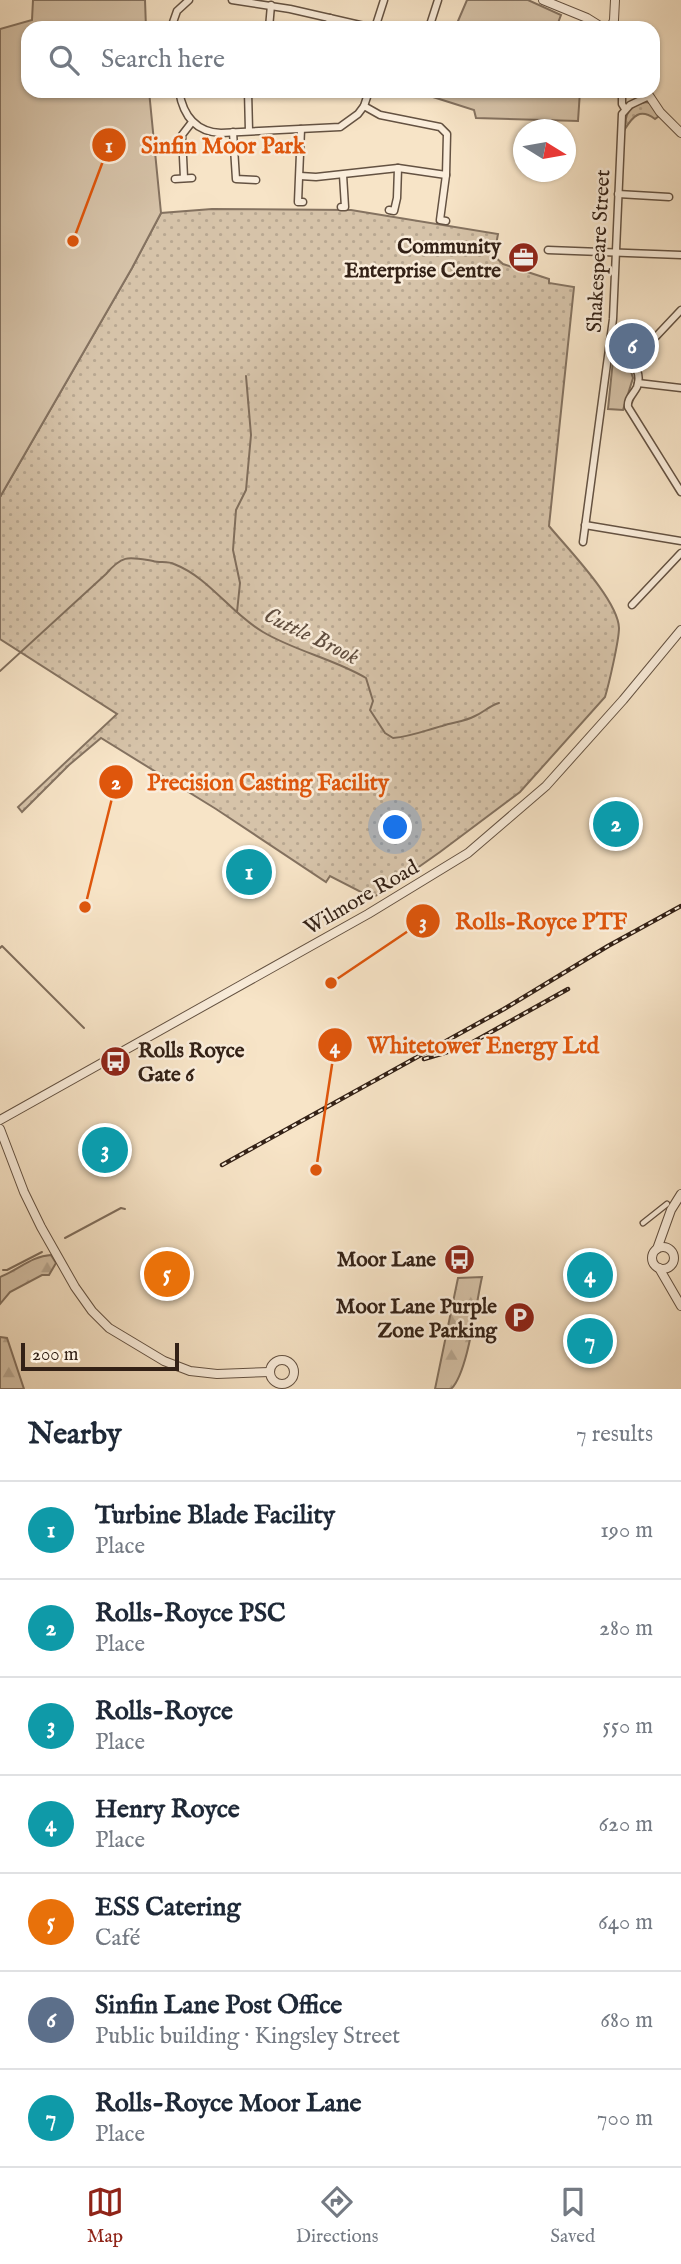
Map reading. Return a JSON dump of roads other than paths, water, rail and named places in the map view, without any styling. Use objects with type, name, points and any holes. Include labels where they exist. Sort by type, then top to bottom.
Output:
[{"type":"street","points":[[232,0],[271,5],[343,21]]},
{"type":"street","points":[[290,9],[291,0]]},
{"type":"street","points":[[376,21],[384,0]]},
{"type":"street","points":[[431,21],[438,0]]},
{"type":"street","points":[[543,0],[592,21]]},
{"type":"street","points":[[614,21],[615,0]]},
{"type":"street","points":[[172,21],[185,1]]},
{"type":"street","points":[[270,21],[271,5]]},
{"type":"street","points":[[181,98],[184,111],[192,122],[210,132],[340,127],[358,114],[367,98]]},
{"type":"street","points":[[248,98],[249,131]]},
{"type":"street","name":"Shakespeare Street","points":[[583,541],[610,353],[622,114],[625,109],[622,98]]},
{"type":"street","points":[[625,109],[641,98]]},
{"type":"street","points":[[651,98],[660,112],[681,133]]},
{"type":"street","points":[[364,106],[380,115],[440,127],[447,134],[446,175],[440,220],[446,221]]},
{"type":"street","points":[[184,178],[183,135],[192,122]]},
{"type":"street","points":[[303,202],[298,202],[305,129]]},
{"type":"street","points":[[233,132],[236,180],[256,180]]},
{"type":"street","points":[[300,176],[343,175],[398,168],[446,175]]},
{"type":"street","points":[[389,210],[394,211],[397,198],[398,168]]},
{"type":"street","points":[[341,206],[345,207],[343,175]]},
{"type":"street","points":[[175,179],[192,178]]},
{"type":"street","points":[[618,194],[668,197]]},
{"type":"street","points":[[548,250],[681,255]]},
{"type":"street","points":[[681,310],[632,362],[638,373],[638,383],[628,401],[628,407],[681,492]]},
{"type":"street","name":"Shakespeare Street","points":[[610,353],[632,362]]},
{"type":"street","points":[[638,383],[681,388]]},
{"type":"street","points":[[586,525],[681,541]]},
{"type":"street","points":[[632,605],[681,553]]},
{"type":"street","name":"Wilmore Road","points":[[0,1120],[368,914],[468,853],[546,786],[681,631]]},
{"type":"street","points":[[0,1129],[24,1192],[41,1227],[75,1287],[92,1311],[109,1328],[164,1361],[190,1371],[218,1374],[270,1372]]},
{"type":"street","points":[[681,1194],[671,1210],[652,1259],[681,1307]]},
{"type":"street","points":[[643,1223],[667,1204]]},
{"type":"street","points":[[665,1227],[673,1256],[670,1286]]},
{"type":"street","points":[[657,1249],[669,1249]]},
{"type":"street","points":[[659,1268],[666,1268],[671,1264]]},
{"type":"street","points":[[284,1360],[294,1369],[293,1376],[284,1386],[275,1382],[270,1372],[272,1365],[284,1360]]},
{"type":"waterway","points":[[237,612],[240,583],[233,550],[236,510],[246,490],[251,435],[246,376]]},
{"type":"waterway","name":"Cuttle Brook","points":[[0,671],[117,563],[132,558],[172,563],[187,570],[263,632],[366,678],[373,701],[370,710],[385,733],[393,738],[467,720],[499,703]]},
{"type":"waterway","points":[[0,948],[2,946],[84,1028]]},
{"type":"waterway","points":[[65,1238],[121,1208],[125,1209]]},
{"type":"waterway","points":[[3,1270],[42,1252]]},
{"type":"railway","points":[[222,1165],[504,1009],[608,946],[681,906]]},
{"type":"railway","points":[[424,1059],[464,1047],[568,989]]},
{"type":"place","name":"Sinfin Moor Park","points":[[73,241]]},
{"type":"place","name":"Community Enterprise Centre","points":[[524,258]]},
{"type":"place","name":"Sinfin Lane Post Office","points":[[632,346]]},
{"type":"place","name":"Rolls-Royce PSC","points":[[616,824]]},
{"type":"place","name":"Turbine Blade Facility","points":[[249,872]]},
{"type":"place","name":"Precision Casting Facility","points":[[85,907]]},
{"type":"place","name":"Rolls-Royce PTF","points":[[331,983]]},
{"type":"place","name":"Rolls Royce Gate 6","points":[[115,1062]]},
{"type":"place","name":"Rolls-Royce","points":[[105,1150]]},
{"type":"place","name":"Whitetower Energy Ltd","points":[[316,1170]]},
{"type":"place","name":"Moor Lane","points":[[459,1259]]},
{"type":"place","name":"ESS Catering","points":[[167,1274]]},
{"type":"place","name":"Henry Royce","points":[[590,1275]]},
{"type":"place","name":"Moor Lane Purple Zone Parking","points":[[520,1318]]},
{"type":"place","name":"Rolls-Royce Moor Lane","points":[[590,1341]]}]
